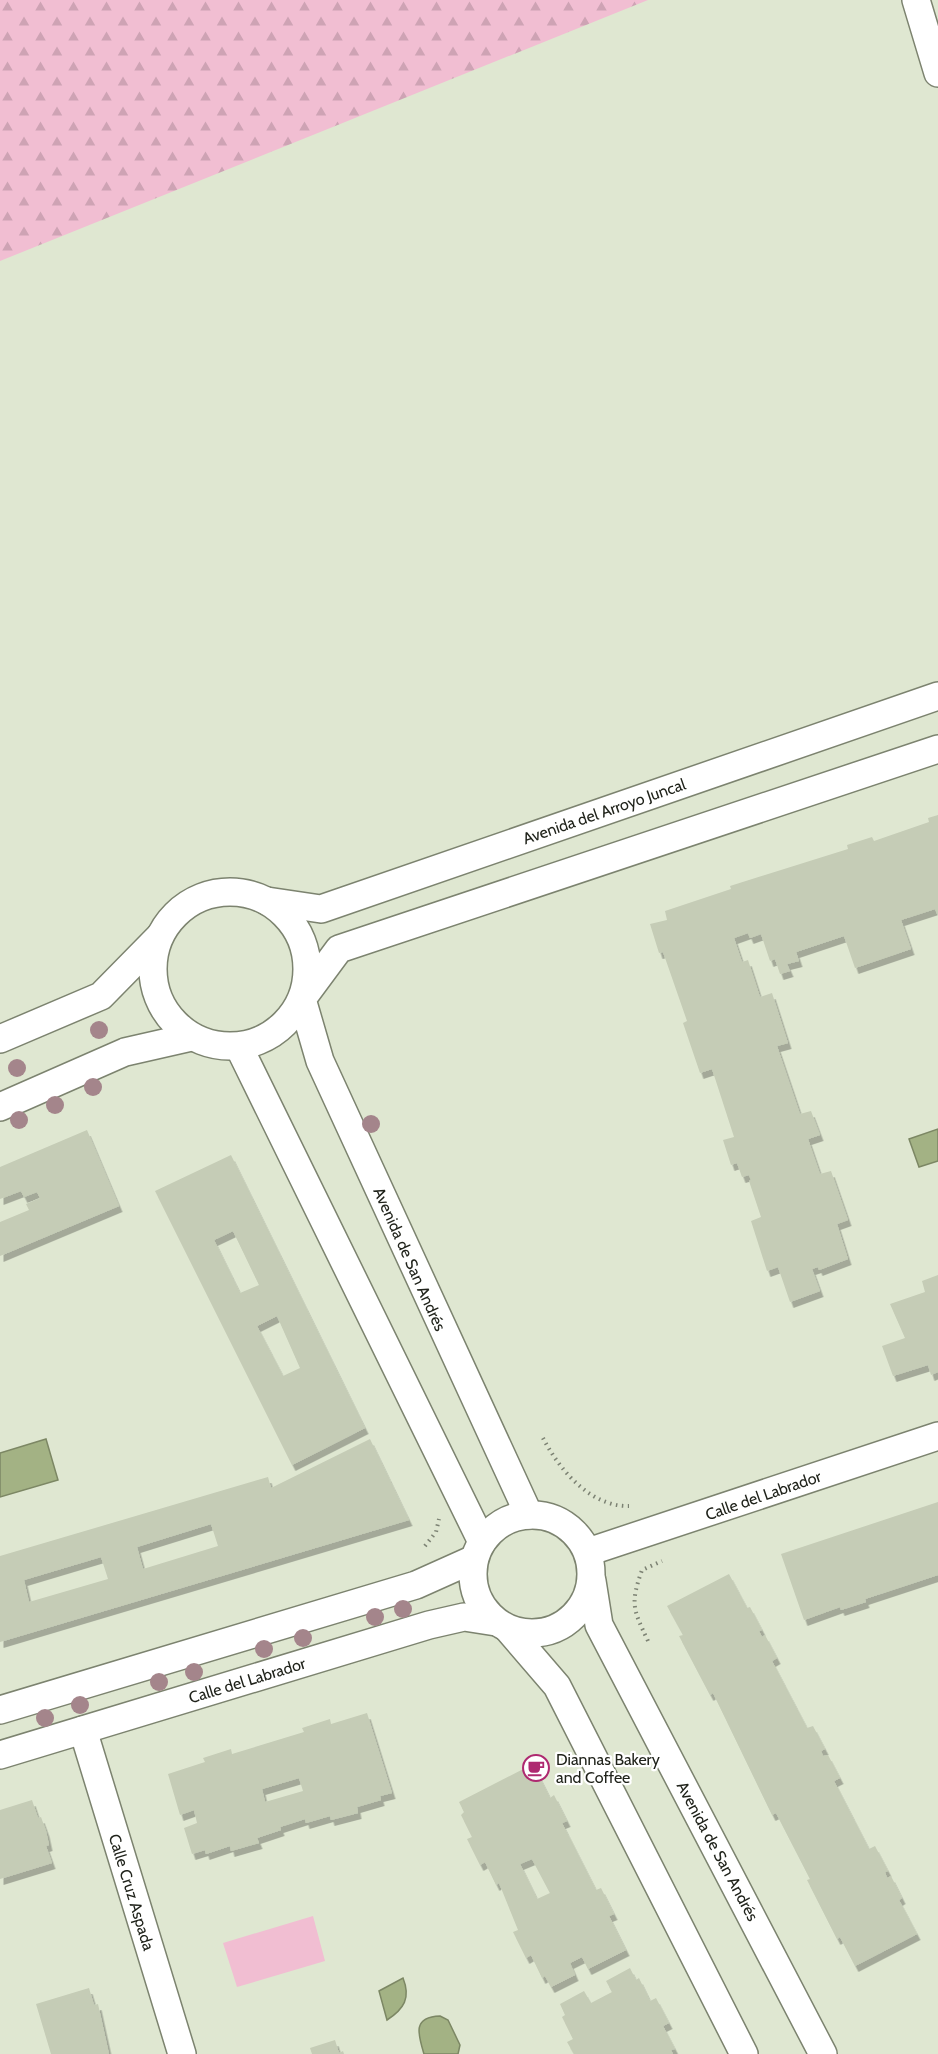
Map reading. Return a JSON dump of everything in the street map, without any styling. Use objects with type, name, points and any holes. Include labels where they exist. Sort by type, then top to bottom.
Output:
[{"type":"street","points":[[916,0],[938,73]]},
{"type":"street","name":"Avenida del Arroyo Juncal","points":[[267,901],[321,909],[938,696]]},
{"type":"street","points":[[159,937],[153,959],[153,982],[160,1004],[173,1022],[191,1036],[214,1045],[239,1047],[263,1040],[283,1027],[339,949],[938,749]]},
{"type":"street","points":[[0,1039],[101,996],[159,937],[173,916],[193,901],[217,893],[243,892],[267,901],[285,914],[299,933],[307,954],[308,977],[302,999]]},
{"type":"street","name":"Avenida de San Andrés","points":[[302,999],[320,1061],[529,1515]]},
{"type":"street","points":[[0,1107],[125,1052],[191,1036]]},
{"type":"street","points":[[239,1047],[478,1550]]},
{"type":"street","name":"Calle del Labrador","points":[[588,1552],[938,1436]]},
{"type":"street","points":[[502,1625],[535,1633],[562,1626],[577,1614],[587,1599],[592,1581],[588,1552],[579,1536],[564,1524],[547,1516],[529,1515],[511,1518],[494,1528],[478,1550],[472,1576],[476,1593],[484,1610],[502,1625],[557,1686],[744,2054]]},
{"type":"street","points":[[0,1710],[416,1585],[478,1550]]},
{"type":"street","name":"Avenida de San Andrés","points":[[592,1581],[599,1625],[823,2054]]},
{"type":"street","name":"Calle del Labrador","points":[[0,1755],[429,1625],[464,1617],[502,1625]]},
{"type":"street","name":"Calle Cruz Aspada","points":[[83,1730],[182,2054]]},
{"type":"path","points":[[543,1438],[555,1461],[571,1478],[596,1496],[623,1506],[633,1506]]},
{"type":"path","points":[[418,1550],[428,1545],[436,1532],[440,1513]]},
{"type":"path","points":[[648,1641],[633,1609],[636,1587],[642,1570],[669,1557]]},
{"type":"green space","points":[[0,0],[648,0],[0,261]]},
{"type":"green space","points":[[313,1916],[325,1961],[237,1987],[223,1943]]},
{"type":"shaded area","points":[[938,1129],[938,1161],[919,1167],[909,1139]]},
{"type":"shaded area","points":[[46,1439],[58,1480],[0,1497],[0,1453]]},
{"type":"shaded area","points":[[403,1978],[406,1997],[398,2012],[387,2020],[379,1991]]},
{"type":"shaded area","points":[[440,2016],[448,2020],[460,2045],[458,2054],[424,2054],[419,2033],[421,2023],[431,2017]]},
{"type":"building","points":[[938,815],[938,916],[935,909],[901,920],[911,949],[855,968],[844,936],[796,952],[799,961],[787,964],[790,971],[780,974],[775,959],[770,961],[761,934],[750,938],[748,933],[734,938],[742,962],[748,960],[760,997],[772,993],[788,1043],[777,1046],[800,1114],[811,1111],[820,1135],[808,1139],[820,1174],[831,1171],[848,1220],[837,1224],[848,1259],[819,1270],[818,1267],[812,1269],[820,1291],[790,1302],[778,1267],[767,1271],[751,1221],[761,1217],[749,1181],[751,1180],[749,1175],[742,1177],[737,1163],[731,1165],[723,1140],[734,1137],[712,1069],[700,1073],[683,1023],[687,1021],[663,952],[659,953],[650,924],[667,920],[665,911],[731,889],[730,886],[848,849],[847,845],[872,837],[874,841],[929,822],[928,818]]},
{"type":"building","points":[[87,1130],[119,1206],[0,1256],[0,1222],[29,1210],[26,1204],[40,1198],[37,1192],[24,1197],[21,1191],[0,1199],[0,1167]]},
{"type":"building","points":[[231,1155],[365,1428],[292,1465],[155,1191]],"holes":[[[233,1231],[259,1285],[240,1293],[214,1240]],[[277,1316],[300,1368],[283,1376],[257,1326]]]},
{"type":"building","points":[[938,1275],[938,1372],[931,1375],[928,1365],[893,1376],[882,1346],[905,1338],[890,1304],[925,1292],[922,1281]]},
{"type":"building","points":[[370,1439],[409,1520],[0,1642],[0,1556],[268,1477],[271,1488]],"holes":[[[211,1524],[218,1546],[143,1569],[137,1547]],[[101,1557],[108,1579],[29,1602],[24,1580]]]},
{"type":"building","points":[[938,1502],[938,1575],[865,1599],[866,1602],[841,1610],[840,1607],[804,1620],[781,1554]]},
{"type":"building","points":[[729,1574],[747,1608],[750,1607],[762,1630],[759,1631],[762,1637],[765,1635],[777,1658],[772,1661],[807,1728],[813,1726],[825,1749],[821,1751],[823,1756],[828,1755],[840,1778],[834,1781],[869,1849],[875,1846],[888,1871],[885,1872],[887,1878],[891,1876],[902,1898],[899,1900],[917,1934],[855,1966],[840,1937],[837,1939],[807,1880],[810,1879],[776,1813],[772,1815],[713,1693],[710,1695],[679,1636],[683,1635],[667,1606]]},
{"type":"building","points":[[367,1713],[392,1793],[380,1796],[381,1800],[357,1807],[358,1813],[331,1820],[330,1816],[306,1823],[305,1819],[257,1838],[259,1843],[231,1851],[230,1846],[206,1854],[205,1850],[192,1854],[184,1828],[197,1823],[194,1810],[180,1815],[168,1774],[205,1762],[203,1758],[231,1749],[232,1754],[304,1732],[302,1728],[330,1719],[331,1724]],"holes":[[[299,1778],[303,1791],[265,1802],[262,1789]]]},
{"type":"building","points":[[533,1764],[550,1798],[554,1795],[567,1821],[562,1823],[596,1890],[601,1888],[614,1914],[609,1916],[626,1950],[588,1969],[582,1957],[570,1963],[575,1975],[551,1987],[545,1976],[542,1978],[531,1955],[526,1958],[513,1932],[518,1930],[499,1883],[496,1885],[485,1862],[480,1865],[467,1839],[472,1837],[461,1815],[464,1812],[459,1802]],"holes":[[[532,1859],[550,1893],[537,1899],[520,1864]]]},
{"type":"building","points":[[32,1800],[38,1818],[41,1817],[46,1831],[49,1845],[46,1846],[52,1863],[0,1879],[0,1810]]},
{"type":"building","points":[[630,1968],[636,1980],[639,1978],[650,2001],[656,1998],[669,2023],[663,2026],[675,2049],[671,2050],[673,2054],[574,2054],[567,2042],[573,2039],[562,2017],[565,2015],[560,2004],[584,1991],[591,2003],[612,1992],[606,1981]]},
{"type":"building","points":[[89,1988],[94,2005],[98,2004],[109,2054],[51,2054],[36,2004]]},
{"type":"building","points":[[335,2040],[339,2053],[343,2051],[344,2054],[312,2054],[310,2048]]},
{"type":"place","name":"Diannas Bakery and Coffee","points":[[536,1768]]}]
